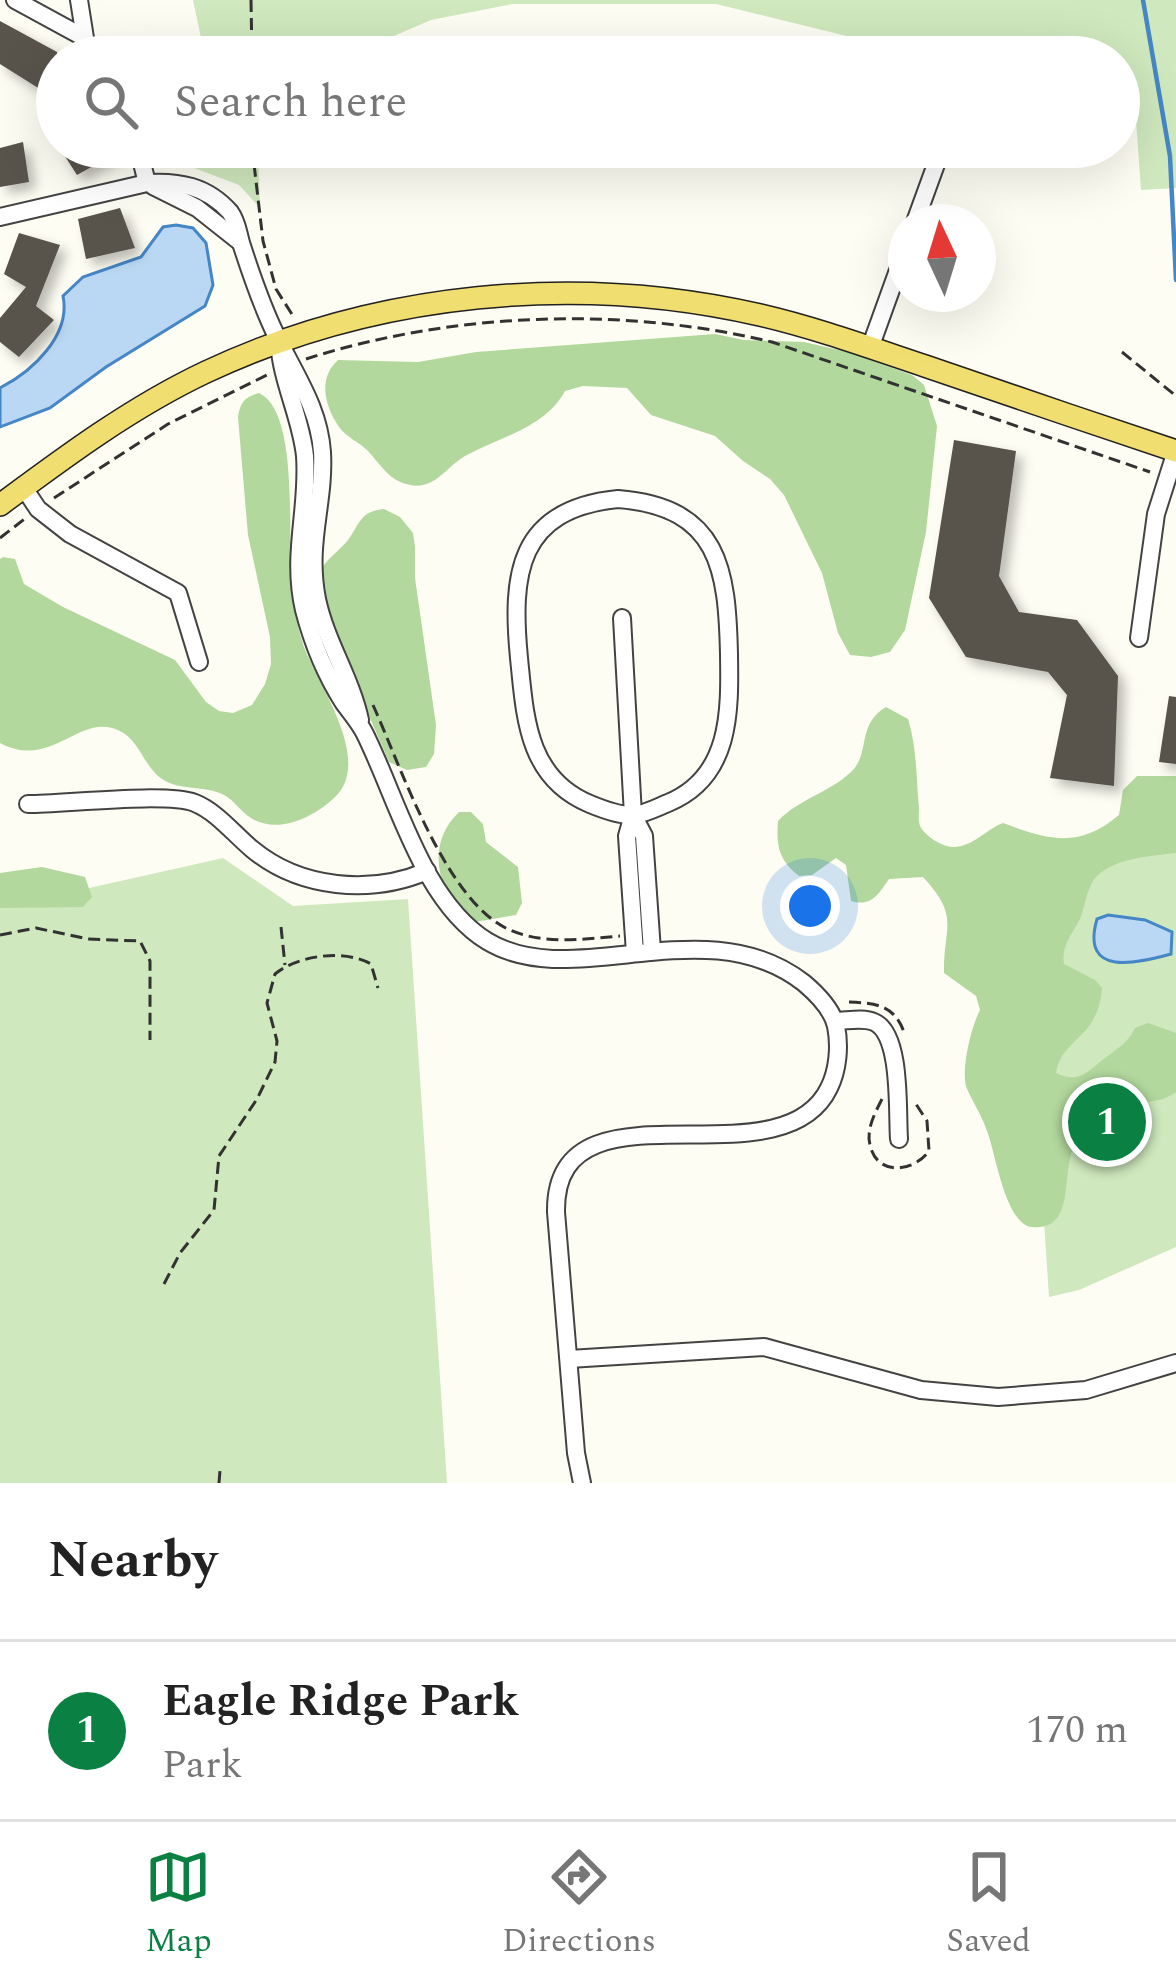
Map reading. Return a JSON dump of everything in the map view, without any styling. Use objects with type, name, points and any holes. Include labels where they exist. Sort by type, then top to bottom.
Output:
[{"type":"main road","points":[[0,506],[154,399],[289,338],[447,302],[520,294],[595,294],[734,309],[870,348],[1176,451]]},
{"type":"street","points":[[15,0],[81,36]]},
{"type":"street","points":[[79,0],[83,36]]},
{"type":"street","points":[[143,168],[147,183]]},
{"type":"street","points":[[922,204],[935,168]]},
{"type":"street","points":[[0,218],[147,183],[197,208],[240,242],[289,338],[280,368],[305,461],[298,544],[305,612],[315,644],[454,914],[505,950],[557,957],[640,946],[712,949],[778,965],[819,997],[836,1021],[833,1080],[824,1099],[794,1124],[602,1142],[589,1146],[567,1165],[556,1193],[582,1483]]},
{"type":"street","points":[[870,348],[888,298]]},
{"type":"street","points":[[1139,638],[1156,514],[1176,451]]},
{"type":"street","points":[[24,488],[38,509],[70,534],[178,593],[199,662]]},
{"type":"street","points":[[618,499],[662,508],[699,532],[718,559],[728,592],[730,707],[718,757],[683,796],[634,815],[569,794],[535,754],[526,722],[514,604],[520,566],[541,533],[578,507],[618,499]]},
{"type":"street","points":[[622,618],[634,815],[627,836],[640,946]]},
{"type":"street","points":[[28,804],[160,799],[194,803],[280,868],[324,883],[393,882],[428,871]]},
{"type":"street","points":[[836,1021],[867,1020],[885,1030],[894,1053],[899,1139]]},
{"type":"street","points":[[569,1359],[764,1347],[921,1390],[998,1397],[1086,1390],[1176,1363]]},
{"type":"path","points":[[251,0],[252,36]]},
{"type":"path","points":[[254,168],[263,241],[276,289],[288,304],[289,338],[308,359],[358,343],[505,322],[653,320],[711,327],[772,342],[1167,478]]},
{"type":"path","points":[[1122,352],[1176,396]]},
{"type":"path","points":[[0,538],[168,424],[262,376]]},
{"type":"path","points":[[370,698],[457,884],[483,914],[508,930],[543,939],[640,946]]},
{"type":"path","points":[[280,926],[286,965]]},
{"type":"path","points":[[0,935],[36,928],[88,939],[140,941],[150,961],[150,1040]]},
{"type":"path","points":[[164,1284],[180,1253],[214,1210],[219,1156],[257,1100],[274,1062],[277,1041],[268,993],[275,974],[286,965],[311,958],[365,960],[371,964],[378,988]]},
{"type":"path","points":[[219,1483],[220,1470]]},
{"type":"green space","points":[[193,0],[1176,0],[1176,188],[1141,190],[1140,36],[846,36],[716,4],[513,4],[431,20],[394,36],[201,36]]},
{"type":"green space","points":[[194,168],[259,168],[260,208],[239,185]]},
{"type":"green space","points":[[715,334],[804,342],[848,352],[912,375],[924,385],[937,426],[926,532],[905,630],[890,652],[850,655],[838,633],[822,573],[784,495],[770,479],[715,436],[651,415],[627,388],[583,386],[565,391],[534,423],[465,456],[419,486],[391,476],[342,431],[325,392],[328,375],[338,360],[418,362],[476,352]]},
{"type":"green space","points":[[259,393],[273,406],[287,456],[291,581],[299,631],[346,745],[345,783],[334,798],[306,817],[273,825],[251,818],[224,795],[162,779],[120,731],[91,728],[35,750],[0,743],[3,557],[15,559],[24,584],[175,660],[206,702],[219,711],[233,713],[252,705],[271,664],[270,637],[248,535],[238,417],[244,401]]},
{"type":"green space","points":[[384,509],[400,517],[413,533],[436,725],[434,754],[426,767],[407,770],[389,762],[358,691],[332,619],[321,569],[365,515]]},
{"type":"green space","points":[[886,707],[908,719],[920,826],[929,837],[948,846],[966,845],[1003,823],[1049,837],[1077,837],[1119,815],[1123,790],[1137,776],[1176,776],[1176,853],[1131,860],[1100,873],[1066,946],[1064,964],[1102,988],[1094,1018],[1065,1052],[1056,1073],[1084,1074],[1124,1044],[1135,1028],[1148,1023],[1176,1033],[1176,1092],[1120,1111],[1079,1140],[1069,1162],[1063,1207],[1047,1225],[1032,1227],[1015,1214],[967,1089],[967,1050],[980,1010],[976,996],[944,973],[946,913],[935,891],[923,877],[889,879],[869,901],[851,901],[846,865],[836,858],[812,875],[799,876],[780,852],[778,821],[850,773],[861,757],[870,723]]},
{"type":"green space","points":[[459,812],[471,812],[483,824],[486,842],[518,867],[522,903],[516,915],[475,922],[444,885],[441,840]]},
{"type":"green space","points":[[1176,839],[1176,1247],[1079,1290],[1049,1297],[1029,996],[1112,843]]},
{"type":"green space","points":[[223,858],[293,906],[408,899],[447,1483],[0,1483],[0,908]]},
{"type":"green space","points":[[42,867],[85,877],[92,897],[83,907],[0,908],[0,873]]},
{"type":"water","points":[[163,227],[193,228],[206,243],[213,285],[205,306],[50,408],[0,427],[0,388],[47,350],[61,324],[63,296],[83,277],[141,257]]},
{"type":"water","points":[[1108,915],[1145,920],[1172,932],[1171,954],[1129,962],[1104,958],[1094,938],[1097,919]]},
{"type":"building","points":[[0,21],[36,41],[36,87],[0,64]]},
{"type":"building","points":[[23,142],[29,182],[0,187],[0,148]]},
{"type":"building","points":[[120,208],[135,248],[86,259],[78,219]]},
{"type":"building","points":[[19,233],[60,245],[36,306],[54,320],[19,357],[0,342],[0,318],[26,287],[4,274]]},
{"type":"building","points":[[954,440],[1016,451],[999,576],[1019,612],[1077,620],[1118,676],[1114,786],[1050,778],[1067,695],[1048,672],[966,657],[929,598]]},
{"type":"building","points":[[1169,696],[1176,697],[1176,764],[1159,762]]},
{"type":"waterway","points":[[1143,0],[1170,156],[1176,280]]},
{"type":"place","name":"Eagle Ridge Park","points":[[1107,1122]]}]
